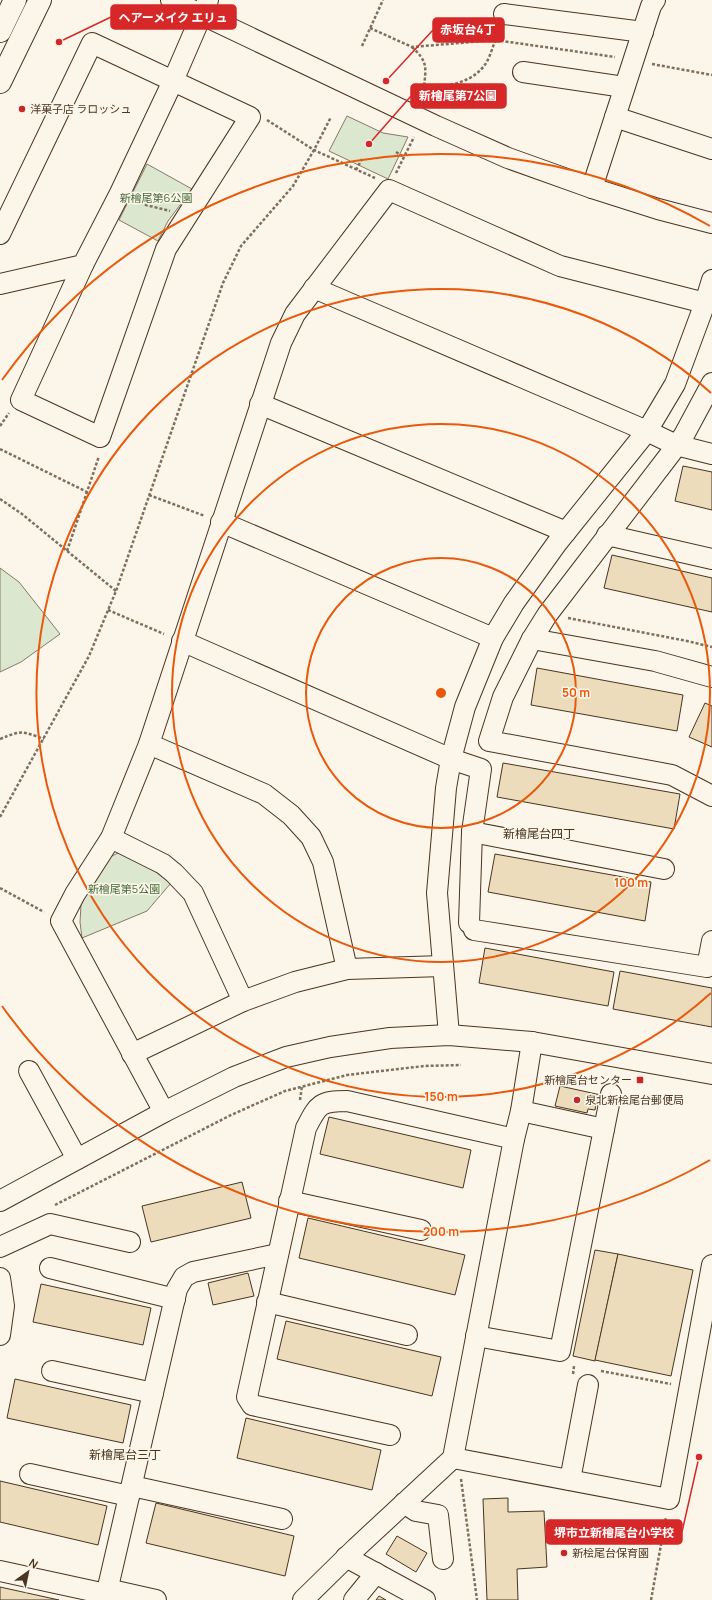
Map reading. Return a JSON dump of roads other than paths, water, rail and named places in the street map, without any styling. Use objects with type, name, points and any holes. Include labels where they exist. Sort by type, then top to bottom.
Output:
[{"type":"main road","points":[[0,31],[15,0]]},
{"type":"main road","points":[[0,82],[40,0]]},
{"type":"street","points":[[171,0],[204,7],[436,126],[508,158],[592,188],[712,224]]},
{"type":"street","points":[[592,188],[651,6],[655,0]]},
{"type":"street","points":[[0,234],[92,43],[173,81],[250,117],[166,249],[100,437],[20,400],[83,265],[120,193],[173,81],[204,7]]},
{"type":"street","points":[[504,14],[643,32]]},
{"type":"street","points":[[523,72],[624,87]]},
{"type":"street","points":[[615,117],[712,149]]},
{"type":"street","points":[[164,1112],[60,921],[75,894],[111,838],[149,744],[280,343],[295,314],[389,190],[560,266],[705,303]]},
{"type":"street","points":[[0,284],[83,265]]},
{"type":"street","points":[[449,1035],[437,893],[446,788],[451,759],[465,707],[493,638],[514,603],[566,532],[647,431],[675,384],[712,280]]},
{"type":"street","points":[[314,288],[647,431],[676,445],[712,454]]},
{"type":"street","points":[[712,383],[676,445],[548,615],[532,639],[503,698],[489,741],[672,775],[712,796]]},
{"type":"street","points":[[260,404],[566,532]]},
{"type":"street","points":[[221,522],[493,638]]},
{"type":"street","points":[[608,535],[712,559]]},
{"type":"street","points":[[532,639],[654,661],[712,677]]},
{"type":"street","points":[[182,641],[451,759],[481,769],[472,832],[472,926],[707,967],[712,941]]},
{"type":"street","points":[[149,744],[264,794],[291,815],[311,837],[323,862],[347,969]]},
{"type":"street","points":[[472,832],[664,869]]},
{"type":"street","points":[[111,838],[163,864],[193,893],[243,1001]]},
{"type":"street","points":[[132,1054],[243,1001],[295,982],[347,969],[443,966]]},
{"type":"street","points":[[0,1201],[164,1112],[234,1078],[286,1057],[330,1047],[390,1038],[449,1035],[532,1042],[712,1074]]},
{"type":"street","points":[[457,1466],[476,1336],[514,1139],[521,1111],[532,1042]]},
{"type":"street","points":[[29,1071],[77,1159]]},
{"type":"street","points":[[476,1336],[560,1351],[567,1354],[611,1094]]},
{"type":"street","points":[[390,1435],[252,1405],[247,1397],[306,1128],[316,1109],[329,1101],[347,1101],[514,1139]]},
{"type":"street","points":[[521,1111],[604,1129]]},
{"type":"street","points":[[289,1202],[421,1230]]},
{"type":"street","points":[[0,1247],[50,1224],[130,1242]]},
{"type":"street","points":[[106,1594],[177,1289],[184,1277],[193,1272],[278,1254]]},
{"type":"street","points":[[303,1600],[346,1557],[404,1503],[457,1466],[570,1480],[669,1499],[712,1265]]},
{"type":"street","points":[[50,1268],[175,1299]]},
{"type":"street","points":[[0,1278],[4,1306],[0,1335]]},
{"type":"street","points":[[267,1302],[407,1335]]},
{"type":"street","points":[[52,1371],[153,1393]]},
{"type":"street","points":[[570,1480],[589,1374]]},
{"type":"street","points":[[30,1474],[282,1519]]},
{"type":"street","points":[[404,1503],[416,1511],[438,1515],[443,1559]]},
{"type":"street","points":[[346,1557],[425,1600]]},
{"type":"street","points":[[0,1571],[106,1594],[156,1600]]},
{"type":"street","points":[[354,1600],[376,1573]]},
{"type":"place","name":"ヘアーメイク エリュ","points":[[59,42]]},
{"type":"place","name":"赤坂台4丁","points":[[386,81]]},
{"type":"place","name":"洋菓子店 ラロッシュ","points":[[22,109]]},
{"type":"place","name":"新檜尾第7公園","points":[[369,144]]},
{"type":"place","name":"新檜尾台センター","points":[[640,1080]]},
{"type":"place","name":"泉北新桧尾台郵便局","points":[[577,1100]]},
{"type":"place","name":"堺市立新檜尾台小学校","points":[[699,1457]]},
{"type":"place","name":"新桧尾台保育園","points":[[564,1553]]},
{"type":"district","name":"新檜尾台四丁","points":[[539,834]]},
{"type":"district","name":"新檜尾台三丁","points":[[125,1455]]},
{"type":"park label","name":"新檜尾第6公園","points":[[156,198]]},
{"type":"park label","name":"新檜尾第5公園","points":[[124,889]]}]
